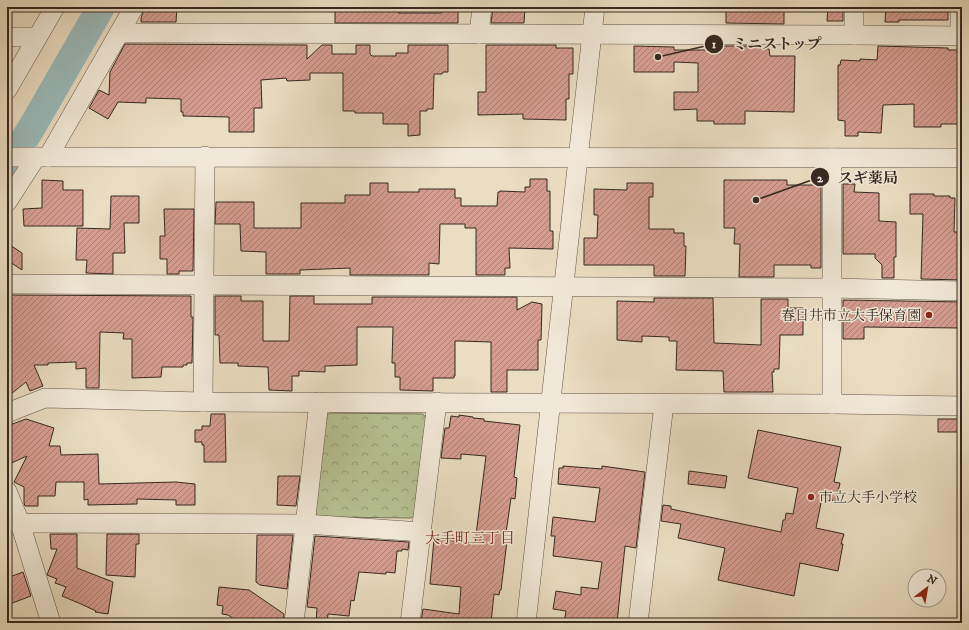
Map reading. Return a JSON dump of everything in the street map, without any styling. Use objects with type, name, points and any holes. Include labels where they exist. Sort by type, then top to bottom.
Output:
[{"type":"street","points":[[7,90],[55,7]]},
{"type":"street","points":[[7,202],[42,157],[134,7]]},
{"type":"street","points":[[479,34],[482,7]]},
{"type":"street","points":[[526,623],[595,7]]},
{"type":"street","points":[[854,7],[854,35]]},
{"type":"street","points":[[119,33],[961,36],[960,7]]},
{"type":"street","points":[[7,37],[37,38]]},
{"type":"street","points":[[204,402],[205,156]]},
{"type":"street","points":[[7,157],[205,156],[962,158]]},
{"type":"street","points":[[832,158],[832,404]]},
{"type":"street","points":[[7,284],[204,286],[564,286],[832,288],[962,291]]},
{"type":"street","points":[[7,413],[45,398],[204,402],[832,404],[962,406]]},
{"type":"street","points":[[294,623],[319,402]]},
{"type":"street","points":[[410,623],[437,402]]},
{"type":"street","points":[[638,623],[664,404]]},
{"type":"street","points":[[7,490],[14,522],[51,623]]},
{"type":"street","points":[[14,522],[305,524],[422,532]]},
{"type":"green space","points":[[330,413],[423,414],[427,419],[416,514],[411,518],[319,517],[314,513],[325,417]]},
{"type":"building","points":[[145,7],[177,7],[176,22],[141,22]]},
{"type":"building","points":[[335,7],[398,7],[398,13],[441,13],[442,7],[458,7],[458,23],[335,23]]},
{"type":"building","points":[[493,7],[525,7],[524,23],[491,23]]},
{"type":"building","points":[[726,7],[784,7],[784,24],[726,23]]},
{"type":"building","points":[[828,7],[843,7],[843,21],[827,21]]},
{"type":"building","points":[[886,7],[948,7],[948,20],[899,20],[899,22],[885,22]]},
{"type":"building","points":[[125,44],[307,45],[307,59],[322,45],[332,45],[332,54],[356,54],[356,45],[370,45],[370,54],[372,56],[396,56],[396,53],[408,53],[408,45],[448,45],[448,72],[434,74],[433,109],[420,111],[420,135],[408,136],[408,124],[383,124],[383,113],[355,113],[355,111],[343,111],[343,73],[310,73],[310,80],[287,81],[286,78],[261,80],[262,108],[254,108],[254,132],[229,132],[229,117],[183,116],[183,112],[181,112],[181,99],[146,98],[146,103],[118,102],[108,119],[89,108],[99,90],[109,95],[110,72]]},
{"type":"building","points":[[486,45],[556,45],[556,48],[573,48],[573,74],[569,74],[569,99],[566,99],[566,120],[523,119],[523,114],[478,115],[478,92],[486,92]]},
{"type":"building","points":[[634,46],[674,47],[674,50],[716,50],[716,46],[761,46],[761,48],[769,49],[770,56],[795,56],[794,112],[745,111],[745,124],[714,124],[714,121],[697,121],[697,109],[674,110],[674,92],[698,92],[698,63],[674,62],[674,72],[634,72]]},
{"type":"building","points":[[878,46],[948,48],[948,50],[962,50],[962,124],[941,124],[941,127],[914,127],[914,104],[883,105],[881,133],[858,132],[858,136],[845,136],[845,121],[838,120],[838,65],[840,65],[841,60],[877,60]]},
{"type":"building","points":[[530,179],[547,179],[547,191],[550,191],[550,231],[553,231],[553,249],[509,248],[510,268],[505,268],[505,275],[476,275],[476,228],[465,228],[465,224],[440,224],[439,264],[429,263],[429,275],[350,275],[350,268],[300,270],[300,274],[266,274],[266,252],[241,251],[240,224],[215,224],[216,202],[254,202],[254,228],[301,228],[301,203],[345,203],[345,195],[370,195],[370,183],[388,183],[388,192],[419,192],[419,189],[455,189],[455,198],[461,198],[461,206],[497,206],[498,192],[525,192],[525,187],[530,187]]},
{"type":"building","points":[[42,180],[63,181],[63,190],[83,190],[83,226],[24,226],[23,209],[42,208]]},
{"type":"building","points":[[724,180],[787,180],[787,185],[821,185],[821,268],[811,268],[811,265],[774,265],[774,277],[739,277],[740,244],[734,244],[735,228],[724,228]]},
{"type":"building","points":[[627,183],[653,183],[653,197],[649,197],[649,229],[674,229],[674,233],[684,233],[684,246],[686,246],[685,276],[654,276],[654,265],[584,265],[584,238],[597,238],[598,215],[594,215],[594,189],[627,190]]},
{"type":"building","points":[[843,184],[855,184],[854,192],[879,193],[879,221],[896,222],[896,257],[894,257],[894,278],[882,278],[882,265],[875,258],[875,254],[843,254]]},
{"type":"building","points":[[910,194],[934,194],[934,196],[950,196],[950,198],[955,198],[954,232],[962,232],[962,280],[921,279],[923,214],[910,214]]},
{"type":"building","points":[[111,196],[139,196],[139,223],[124,223],[125,253],[113,253],[113,274],[86,273],[87,260],[76,260],[77,228],[110,229]]},
{"type":"building","points":[[164,209],[194,209],[193,271],[179,271],[179,274],[167,274],[167,259],[160,259],[160,236],[165,236]]},
{"type":"building","points":[[7,243],[22,253],[22,270],[7,260]]},
{"type":"building","points":[[7,295],[191,296],[191,317],[193,317],[192,363],[187,363],[187,365],[183,365],[183,367],[162,367],[161,377],[132,378],[132,339],[123,339],[124,333],[100,332],[99,388],[86,388],[86,368],[76,369],[76,362],[48,363],[48,365],[34,365],[43,386],[30,391],[26,382],[7,397]]},
{"type":"building","points":[[215,296],[241,296],[241,301],[263,301],[263,341],[289,341],[290,296],[314,296],[314,304],[372,304],[372,297],[517,297],[517,310],[532,302],[542,304],[541,340],[538,340],[538,370],[507,370],[507,392],[491,392],[491,342],[455,341],[454,378],[433,378],[433,391],[400,390],[400,377],[395,377],[395,363],[392,363],[393,327],[357,327],[357,365],[325,366],[325,372],[299,371],[299,376],[292,376],[292,391],[269,390],[268,367],[238,366],[238,363],[220,363],[219,335],[215,335]]},
{"type":"building","points":[[654,298],[713,298],[714,343],[761,345],[761,299],[788,299],[788,308],[803,308],[803,335],[780,335],[779,369],[774,369],[774,372],[772,372],[773,392],[724,392],[723,371],[676,370],[677,341],[669,341],[669,337],[642,336],[642,342],[617,340],[617,301],[654,302]]},
{"type":"building","points":[[843,300],[962,302],[962,328],[864,327],[864,339],[843,339]]},
{"type":"building","points":[[211,414],[225,414],[226,462],[204,462],[204,445],[202,445],[202,442],[195,442],[195,430],[202,430],[202,426],[210,426]]},
{"type":"building","points":[[459,415],[484,419],[484,421],[520,425],[514,477],[517,478],[515,499],[511,498],[505,540],[507,541],[501,590],[499,595],[494,594],[491,623],[436,623],[421,621],[423,609],[459,614],[461,587],[430,584],[434,539],[475,543],[486,456],[461,454],[461,459],[441,458],[445,428],[449,428],[451,416],[459,417]]},
{"type":"building","points":[[26,419],[54,428],[49,446],[60,446],[61,455],[98,454],[99,484],[176,482],[195,484],[195,505],[176,505],[176,500],[137,499],[137,504],[88,505],[88,499],[84,500],[84,482],[56,482],[55,496],[38,496],[38,506],[25,506],[24,487],[14,482],[27,456],[7,465],[7,426]]},
{"type":"building","points":[[938,419],[962,419],[962,432],[938,432]]},
{"type":"building","points":[[758,430],[841,447],[834,482],[840,483],[836,501],[822,498],[816,528],[844,534],[841,544],[843,544],[838,571],[800,563],[794,596],[718,580],[725,548],[678,538],[681,524],[661,521],[663,505],[671,506],[671,509],[781,532],[786,513],[793,514],[798,488],[748,478]]},
{"type":"building","points":[[563,466],[602,469],[602,466],[645,472],[636,548],[625,546],[617,623],[564,623],[566,611],[553,609],[556,591],[581,595],[581,587],[598,589],[602,562],[553,556],[555,536],[551,536],[553,517],[595,522],[600,488],[558,484],[559,468],[563,468]]},
{"type":"building","points":[[689,471],[727,476],[725,488],[688,484]]},
{"type":"building","points":[[278,476],[300,476],[296,506],[277,505]]},
{"type":"building","points":[[50,534],[77,534],[77,568],[113,582],[108,614],[95,612],[96,611],[62,596],[66,587],[55,583],[57,579],[47,575],[57,549],[51,549]]},
{"type":"building","points":[[107,534],[139,534],[139,544],[136,544],[135,577],[106,575]]},
{"type":"building","points":[[257,535],[293,535],[287,589],[260,585],[256,582]]},
{"type":"building","points":[[315,536],[409,542],[408,550],[402,549],[402,551],[397,551],[395,573],[386,572],[386,574],[359,572],[354,601],[351,600],[349,616],[328,614],[327,623],[316,623],[317,608],[307,607]]},
{"type":"building","points":[[23,572],[31,596],[7,605],[7,578]]},
{"type":"building","points":[[219,587],[249,590],[284,614],[283,623],[240,623],[228,615],[222,614],[223,606],[217,605]]},
{"type":"waterway","points":[[7,167],[32,127],[101,7]]},
{"type":"place","name":"ミニストップ","points":[[658,57]]},
{"type":"place","name":"スギ薬局","points":[[756,200]]},
{"type":"place","name":"春日井市立大手保育園","points":[[929,315]]},
{"type":"place","name":"市立大手小学校","points":[[811,497]]},
{"type":"district","name":"大手町三丁目","points":[[470,538]]}]
